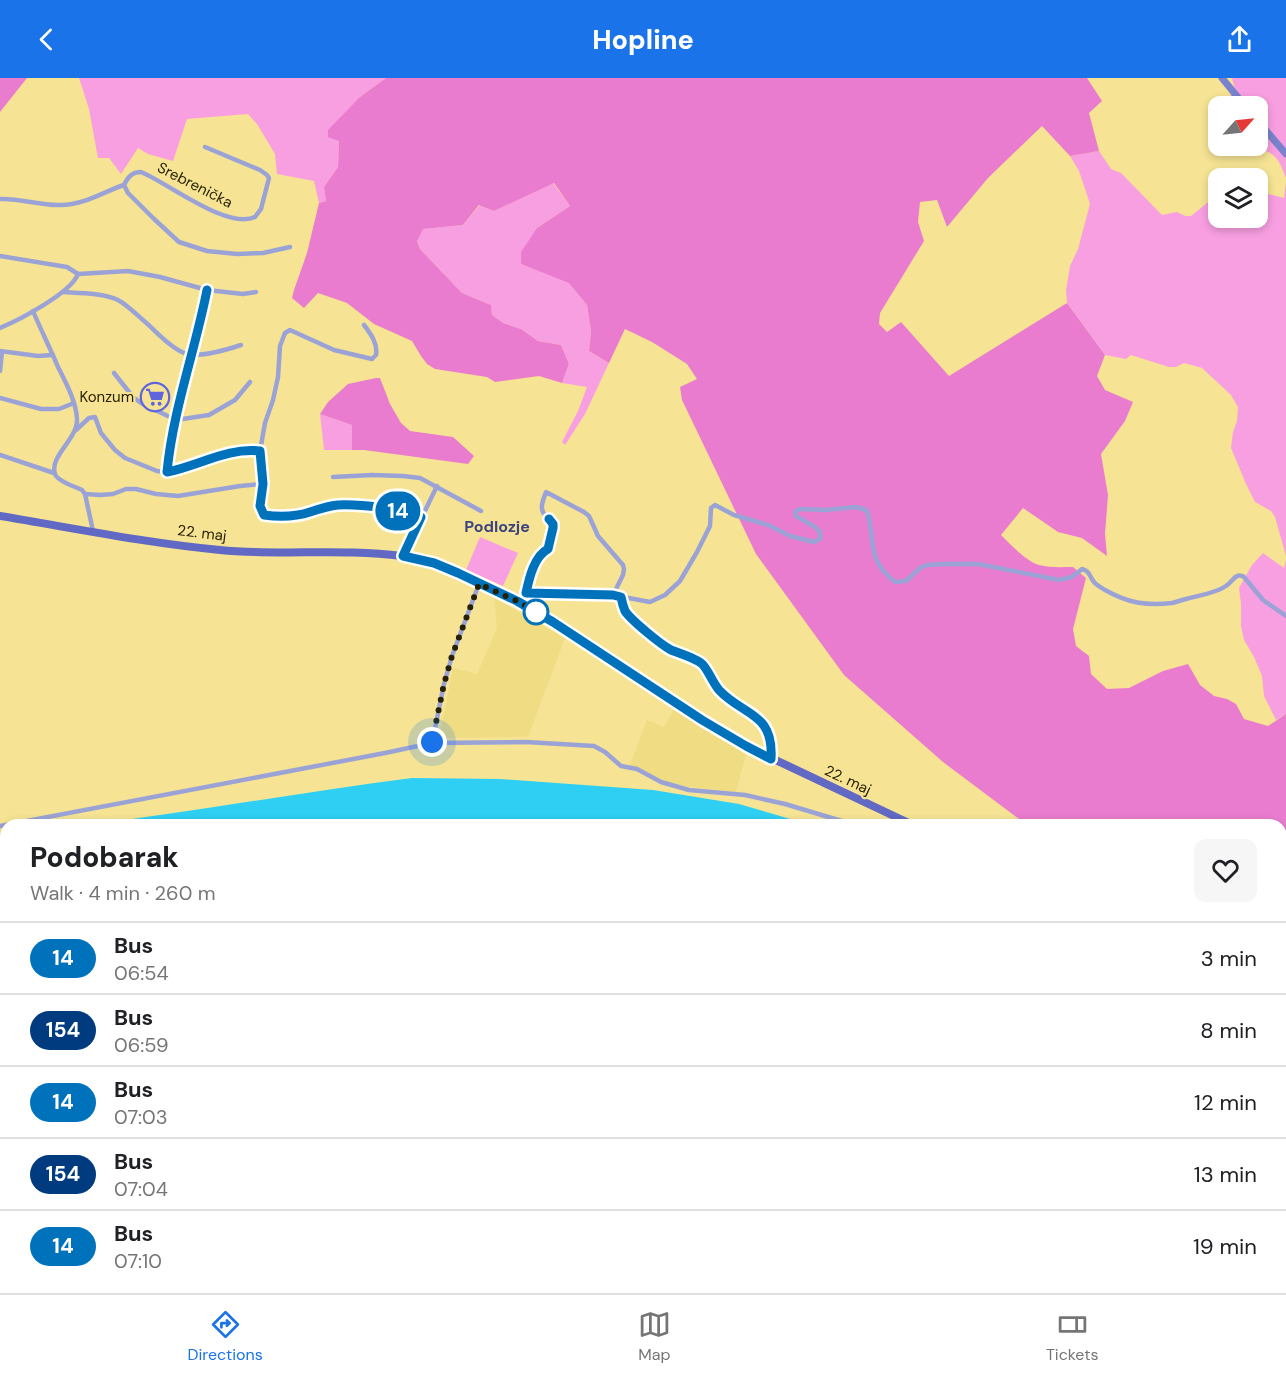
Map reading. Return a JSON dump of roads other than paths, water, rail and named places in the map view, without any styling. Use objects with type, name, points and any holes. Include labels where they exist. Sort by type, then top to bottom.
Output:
[{"type":"main road","points":[[1222,78],[1237,96]]},
{"type":"main road","points":[[1268,133],[1286,154]]},
{"type":"main road","name":"22. maj","points":[[0,516],[220,550],[364,553],[403,556],[434,563],[517,601],[553,622],[702,720],[746,746],[900,819]]},
{"type":"street","name":"Srebrenička","points":[[0,199],[60,206],[77,204],[124,185],[131,174],[141,172],[201,205],[228,216],[242,220],[255,217],[261,209],[269,178],[267,175],[205,147]]},
{"type":"street","points":[[124,185],[128,193],[179,242],[207,251],[237,254],[263,253],[290,247]]},
{"type":"street","points":[[0,256],[67,267],[78,274],[128,271],[207,290],[243,294],[256,292]]},
{"type":"street","points":[[0,328],[16,322],[63,292],[78,274]]},
{"type":"street","points":[[167,472],[176,420],[207,290]]},
{"type":"street","points":[[63,292],[116,299],[182,352],[191,354],[221,351],[241,345]]},
{"type":"street","points":[[33,311],[74,403],[77,419],[75,432]]},
{"type":"street","points":[[364,325],[376,345],[376,355],[372,358],[333,350],[290,330],[285,333],[280,346],[276,388],[265,423],[260,451],[263,484],[260,506],[264,515],[283,517],[338,505],[376,507],[408,512],[421,517]]},
{"type":"street","points":[[0,371],[1,351],[38,356],[53,355]]},
{"type":"street","points":[[114,373],[133,397],[176,420],[209,415],[218,411],[235,400],[250,382]]},
{"type":"street","points":[[0,398],[41,409],[59,408],[74,403]]},
{"type":"street","points":[[93,531],[85,494],[82,490],[57,478],[54,473],[56,460],[75,432],[89,418],[95,417],[105,440],[125,458],[157,471],[182,469],[219,455],[239,451],[260,451]]},
{"type":"street","points":[[0,455],[54,473]]},
{"type":"street","points":[[333,477],[403,476],[420,478],[481,511]]},
{"type":"street","points":[[85,494],[113,494],[126,489],[136,489],[156,494],[178,495],[263,484]]},
{"type":"street","points":[[403,556],[437,486]]},
{"type":"street","points":[[517,601],[526,593],[528,581],[539,556],[548,549],[553,524],[543,513],[542,505],[546,492],[589,516],[598,536],[621,561],[624,569],[623,575],[613,595]]},
{"type":"street","points":[[526,593],[613,595],[650,602],[665,595],[686,571],[710,526],[711,508],[714,505],[768,525],[790,536],[814,542],[820,539],[820,532],[796,516],[796,511],[862,507],[868,514],[872,546],[877,561],[883,571],[895,582],[906,580],[927,565],[978,564],[1059,580],[1067,579],[1082,568],[1089,572],[1094,582],[1120,598],[1132,602],[1159,604],[1175,602],[1221,589],[1240,575],[1263,600],[1286,616]]},
{"type":"street","points":[[432,742],[452,656],[479,584]]},
{"type":"street","points":[[621,597],[627,614],[658,642],[703,664],[721,693],[758,717],[765,726],[772,747],[771,759]]},
{"type":"street","points":[[37,819],[385,753],[432,742],[526,742],[594,746],[621,766],[637,769],[662,782],[689,790],[745,795],[835,819]]},
{"type":"water","points":[[412,778],[500,779],[653,790],[739,804],[790,819],[132,819]]},
{"type":"place","name":"Konzum","points":[[155,397]]},
{"type":"district","name":"Podlozje","points":[[497,526]]}]
